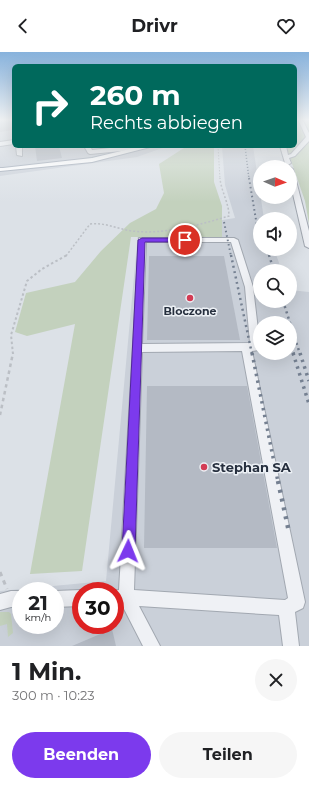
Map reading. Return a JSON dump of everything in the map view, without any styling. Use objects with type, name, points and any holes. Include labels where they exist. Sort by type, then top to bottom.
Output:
[{"type":"main road","points":[[1,170],[92,160],[144,148]]},
{"type":"street","points":[[287,157],[292,155],[300,147]]},
{"type":"street","points":[[19,148],[20,154]]},
{"type":"street","points":[[89,148],[90,152],[132,148]]},
{"type":"street","points":[[284,148],[288,160]]},
{"type":"street","points":[[297,197],[309,246]]},
{"type":"street","points":[[122,582],[137,348],[142,240],[234,240],[249,287],[254,347],[137,348]]},
{"type":"street","points":[[124,598],[286,608],[297,602],[246,347]]},
{"type":"street","points":[[124,603],[152,646]]},
{"type":"street","points":[[286,608],[292,646]]},
{"type":"path","points":[[0,416],[13,358],[11,335],[27,281],[42,269],[66,256],[90,224],[100,222],[132,231],[167,229],[216,220],[229,216],[229,211],[221,189],[218,148]]},
{"type":"path","points":[[0,572],[11,600]]},
{"type":"shaded area","points":[[0,147],[162,148],[137,157],[0,176]]},
{"type":"shaded area","points":[[222,148],[253,148],[255,160],[253,160],[253,204],[262,204],[263,212],[253,212],[253,256],[277,256],[279,264],[253,264],[253,308],[297,308],[297,291],[309,292],[309,646],[0,646],[0,591],[12,590],[12,634],[64,634],[64,585],[72,584],[72,634],[124,634],[124,582],[95,582],[106,581],[138,233],[235,218],[225,185]]},
{"type":"green space","points":[[309,147],[309,224],[305,201],[297,178],[297,160],[291,160],[287,148]]},
{"type":"green space","points":[[184,148],[214,148],[214,182],[222,206],[222,237],[131,237],[82,571],[30,574],[75,324],[27,336],[15,332],[26,293],[75,282],[101,251],[130,223],[156,209],[164,193],[159,164]]},
{"type":"green space","points":[[0,612],[9,612],[11,614],[12,634],[8,637],[7,624],[0,626]]},
{"type":"building","points":[[35,148],[60,148],[62,158],[37,161]]},
{"type":"building","name":"Bloczone","points":[[149,256],[224,256],[240,340],[147,340]]},
{"type":"building","name":"Stephan SA","points":[[147,386],[247,386],[277,548],[144,548]]},
{"type":"building","points":[[100,634],[113,634],[116,646],[72,646]]},
{"type":"railway","points":[[245,148],[249,179]]},
{"type":"railway","points":[[249,178],[255,212]]},
{"type":"railway","points":[[224,222],[231,256]]},
{"type":"railway","points":[[231,255],[252,354]]},
{"type":"railway","points":[[269,256],[272,264]]},
{"type":"railway","points":[[285,308],[300,354]]},
{"type":"railway","points":[[252,353],[278,482]]},
{"type":"railway","points":[[300,353],[309,381]]},
{"type":"railway","points":[[295,360],[309,404]]},
{"type":"railway","points":[[278,481],[289,532]]},
{"type":"place","name":"Bloczone","points":[[190,298]]},
{"type":"place","name":"Stephan SA","points":[[204,467]]},
{"type":"route","points":[[128,551],[142,240],[185,240]]}]
